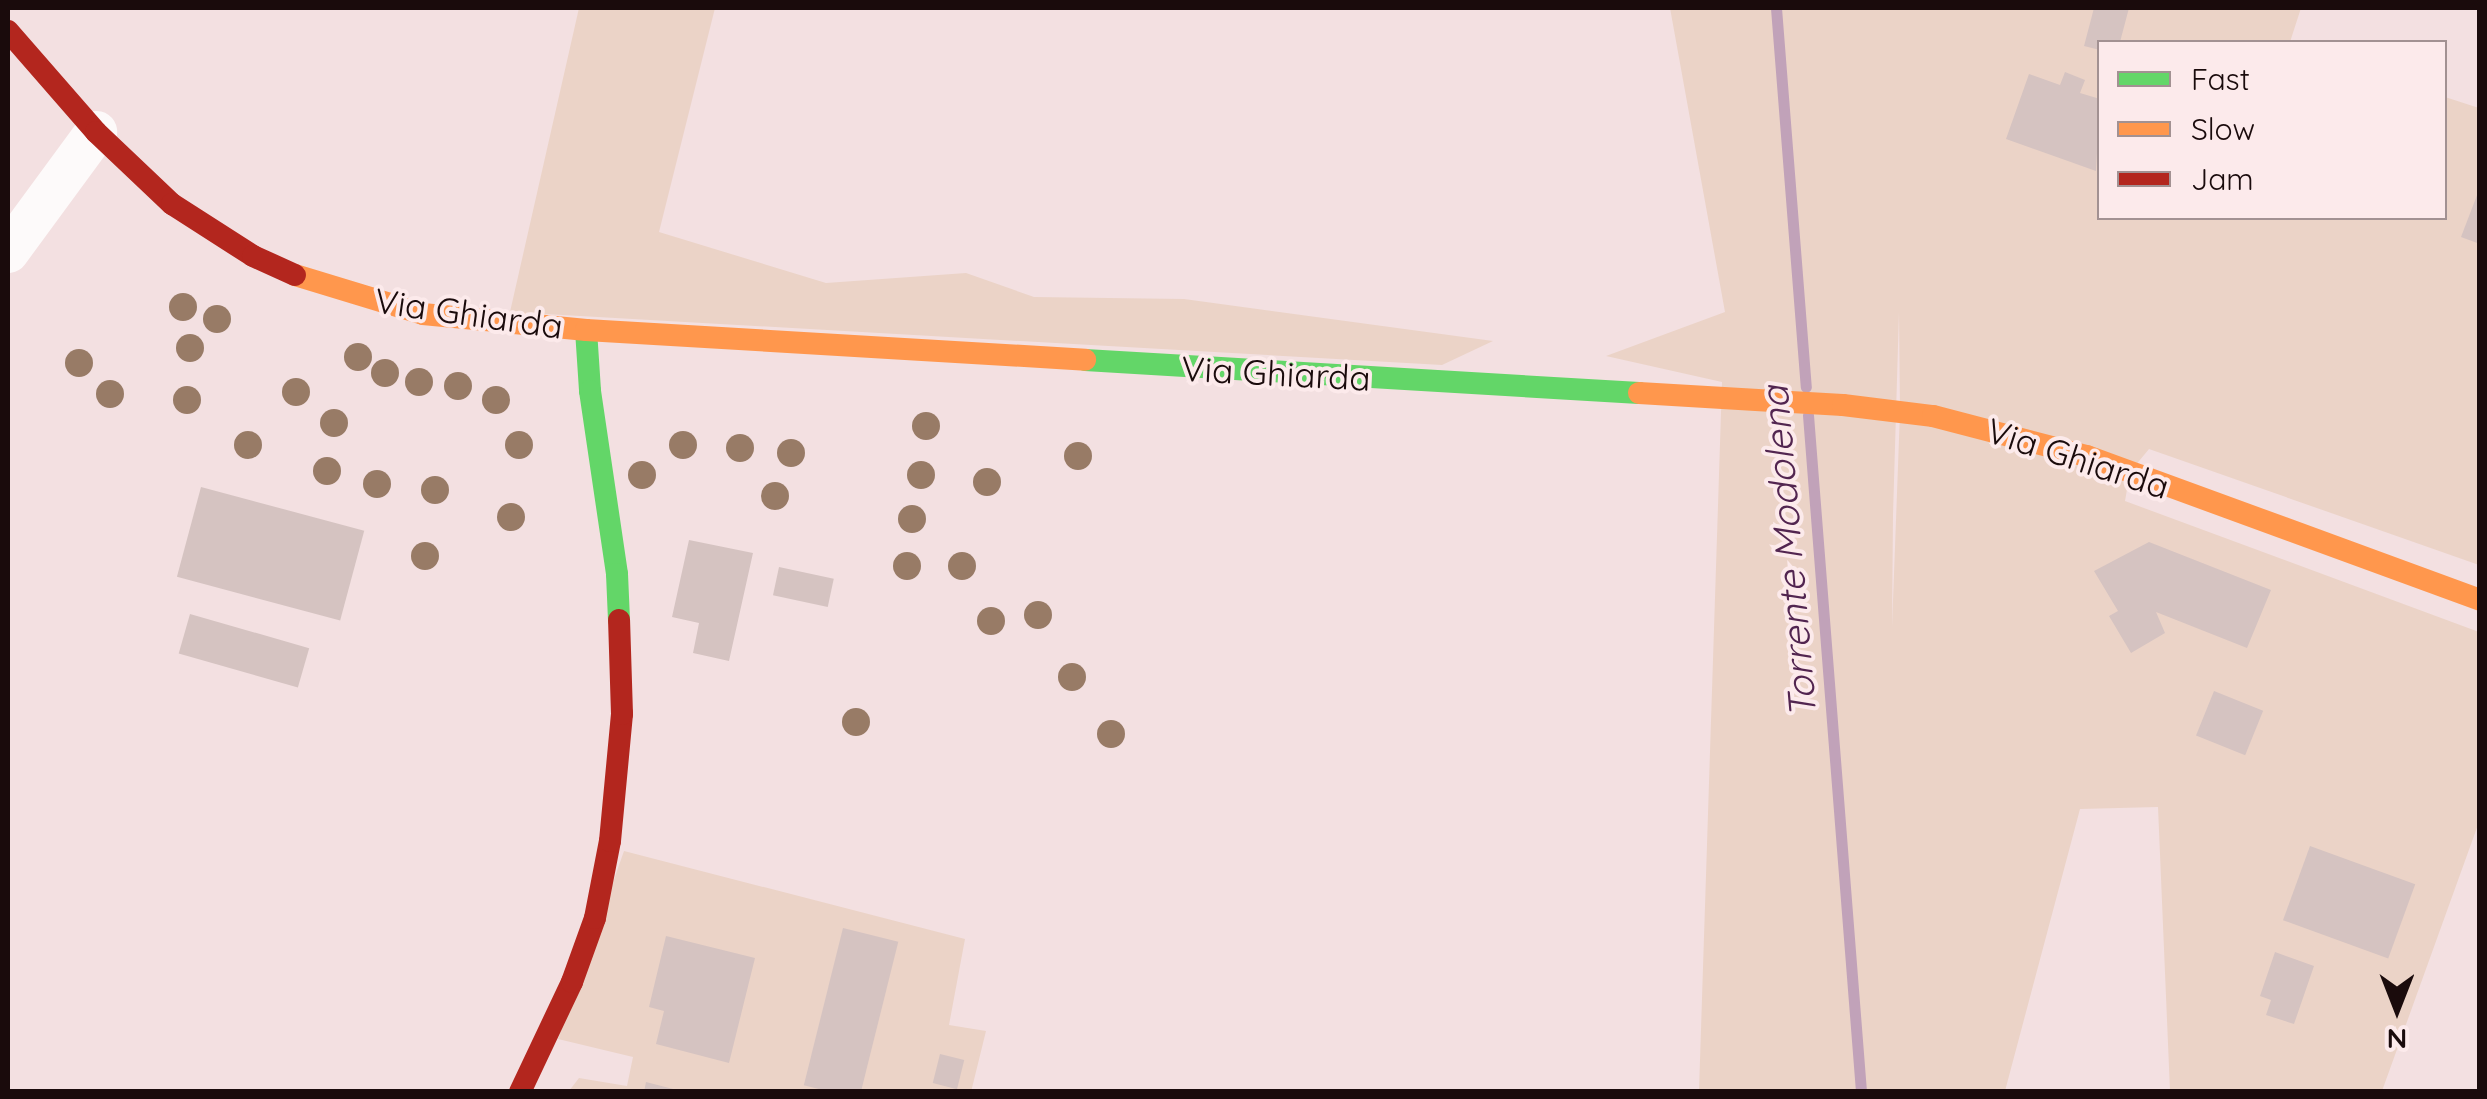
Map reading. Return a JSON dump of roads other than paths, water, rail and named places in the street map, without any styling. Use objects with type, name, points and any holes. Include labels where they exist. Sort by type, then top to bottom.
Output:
[{"type":"street","name":"Via Ghiarda","points":[[8,31],[96,132],[172,204],[254,256],[308,281],[423,314],[586,330],[1843,405],[1933,416],[2032,439],[2480,600]]},
{"type":"street","points":[[8,252],[96,132]]},
{"type":"street","points":[[520,1092],[572,982],[594,918],[607,857],[620,743],[622,634],[590,390],[586,330]]},
{"type":"waterway","name":"Torrente Modolena","points":[[1776,8],[1806,387]]},
{"type":"waterway","name":"Torrente Modolena","points":[[1808,415],[1861,1092]]}]
